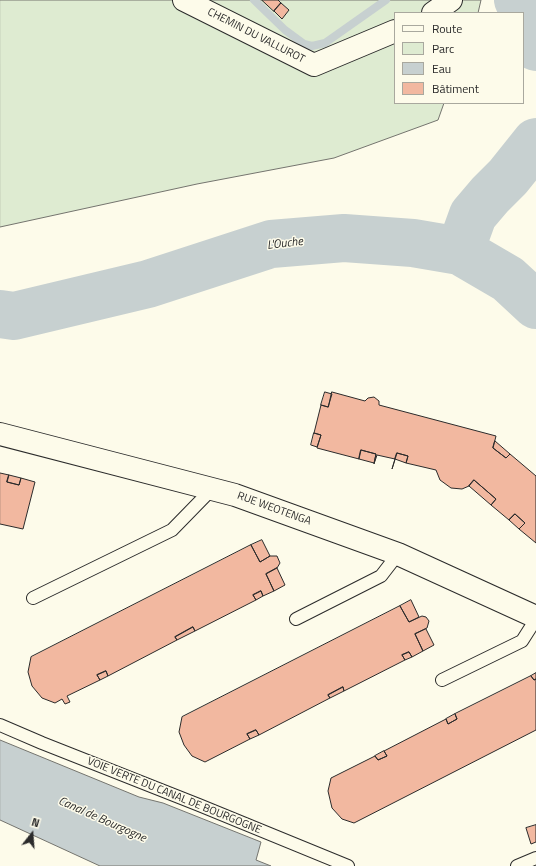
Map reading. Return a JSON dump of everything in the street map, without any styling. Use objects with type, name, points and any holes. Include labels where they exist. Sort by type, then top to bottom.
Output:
[{"type":"street","name":"CHEMIN DU VALLUROT","points":[[184,0],[314,65],[394,31]]},
{"type":"street","points":[[434,12],[451,0]]},
{"type":"street","name":"RUE WEOTENGA","points":[[0,434],[236,495],[398,554],[536,618]]},
{"type":"lane","points":[[33,598],[172,530],[212,489]]},
{"type":"lane","points":[[296,619],[381,576],[398,554]]},
{"type":"lane","points":[[442,680],[522,641],[536,618]]},
{"type":"lane","name":"VOIE VERTE DU CANAL DE BOURGOGNE","points":[[0,725],[348,866]]},
{"type":"lane","points":[[517,866],[536,858]]},
{"type":"green space","points":[[0,0],[481,0],[478,12],[394,12],[394,104],[444,104],[438,120],[334,158],[197,184],[0,227]]},
{"type":"water","name":"Canal de Bourgogne","points":[[0,740],[139,797],[163,803],[261,842],[256,860],[271,866],[100,866],[0,820]]},
{"type":"building","points":[[262,0],[278,0],[281,3],[274,11]]},
{"type":"building","points":[[281,3],[289,10],[282,19],[274,11]]},
{"type":"building","points":[[325,392],[332,394],[328,407],[321,405]]},
{"type":"building","points":[[332,392],[365,401],[368,398],[374,397],[379,401],[379,405],[496,436],[493,448],[506,458],[510,454],[536,476],[536,543],[519,529],[525,523],[515,514],[509,520],[491,505],[496,499],[474,480],[469,486],[462,489],[451,488],[440,480],[436,470],[406,463],[408,456],[397,453],[392,469],[395,459],[377,455],[374,464],[376,454],[361,450],[359,459],[317,448],[321,435],[314,433],[321,405],[328,407]]},
{"type":"building","points":[[314,433],[321,435],[317,447],[311,445]]},
{"type":"building","points":[[495,441],[510,454],[506,458],[493,448]]},
{"type":"building","points":[[361,450],[376,454],[374,463],[359,459]]},
{"type":"building","points":[[397,453],[408,456],[406,463],[395,459]]},
{"type":"building","points":[[0,473],[9,475],[7,482],[19,485],[21,478],[35,482],[23,529],[0,524]]},
{"type":"building","points":[[9,475],[21,478],[19,485],[7,482]]},
{"type":"building","points":[[474,480],[496,499],[491,505],[469,486]]},
{"type":"building","points":[[515,514],[525,523],[519,529],[509,520]]},
{"type":"building","points":[[262,540],[270,556],[260,562],[251,545]]},
{"type":"building","points":[[251,545],[260,562],[270,556],[277,556],[280,563],[277,568],[266,574],[274,591],[263,596],[261,591],[253,595],[256,600],[195,631],[193,627],[175,637],[177,640],[108,676],[106,671],[97,675],[100,680],[67,696],[70,702],[65,704],[62,699],[55,703],[42,698],[32,686],[28,672],[31,657]]},
{"type":"building","points":[[277,568],[285,585],[274,591],[266,574]]},
{"type":"building","points":[[261,591],[263,596],[256,600],[253,595]]},
{"type":"building","points":[[411,600],[419,617],[409,622],[400,606]]},
{"type":"building","points":[[400,606],[409,622],[422,616],[426,617],[429,621],[427,628],[415,634],[423,651],[412,657],[409,652],[402,655],[405,660],[344,691],[343,687],[328,695],[330,698],[259,735],[256,730],[247,734],[250,739],[205,762],[192,756],[184,745],[179,732],[182,717]]},
{"type":"building","points":[[193,627],[195,631],[177,640],[175,637]]},
{"type":"building","points":[[426,629],[434,645],[423,651],[415,634]]},
{"type":"building","points":[[409,652],[412,657],[405,660],[402,655]]},
{"type":"building","points":[[106,671],[108,676],[100,680],[97,675]]},
{"type":"building","points":[[536,673],[536,679],[534,680],[531,676]]},
{"type":"building","points":[[531,676],[534,680],[536,679],[536,730],[354,823],[342,819],[332,808],[328,791],[331,778],[375,756],[378,760],[387,756],[384,751],[446,719],[448,724],[457,719],[455,714]]},
{"type":"building","points":[[343,687],[344,691],[330,698],[328,695]]},
{"type":"building","points":[[455,714],[457,719],[448,724],[446,719]]},
{"type":"building","points":[[256,730],[259,735],[250,739],[247,734]]},
{"type":"building","points":[[384,751],[387,756],[378,760],[375,756]]},
{"type":"building","points":[[536,825],[536,842],[531,844],[526,828]]},
{"type":"waterway","points":[[254,0],[285,30],[304,44],[312,46],[325,43],[386,0]]},
{"type":"waterway","points":[[518,0],[527,16],[536,47]]},
{"type":"waterway","points":[[460,251],[473,215],[508,177],[536,142]]},
{"type":"waterway","name":"L'Ouche","points":[[0,314],[14,316],[148,284],[271,244],[344,238],[413,243],[460,251],[508,279],[536,305]]}]
